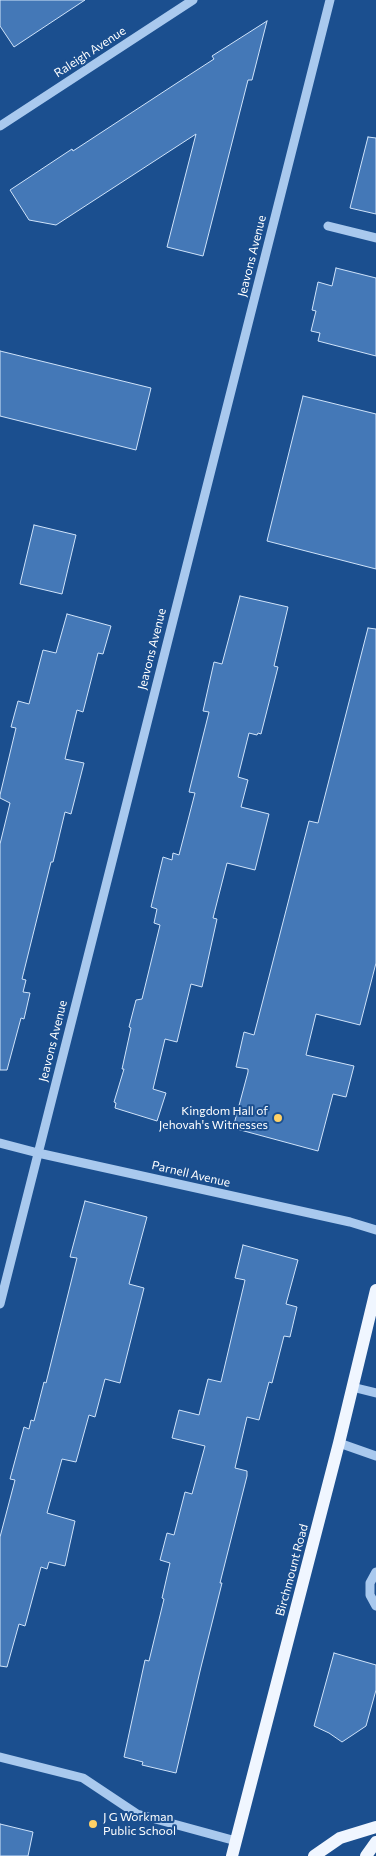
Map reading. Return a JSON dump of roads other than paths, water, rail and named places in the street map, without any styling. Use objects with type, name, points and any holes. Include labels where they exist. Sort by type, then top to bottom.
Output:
[{"type":"main road","name":"Birchmount Road","points":[[232,1856],[339,1443],[376,1290]]},
{"type":"main road","points":[[314,1856],[340,1838],[376,1826]]},
{"type":"main road","points":[[366,1856],[376,1842]]},
{"type":"street","name":"Raleigh Avenue","points":[[0,126],[193,0]]},
{"type":"street","name":"Jeavons Avenue","points":[[0,1304],[330,0]]},
{"type":"street","points":[[328,226],[376,238]]},
{"type":"street","name":"Parnell Avenue","points":[[0,1143],[350,1222],[376,1230]]},
{"type":"street","points":[[352,1387],[376,1393]]},
{"type":"street","points":[[339,1443],[376,1456]]},
{"type":"street","points":[[376,1572],[370,1583],[370,1595],[376,1606]]},
{"type":"street","points":[[0,1757],[83,1778],[137,1814],[236,1842]]},
{"type":"place","name":"Kingdom Hall of Jehovah's Witnesses","points":[[278,1118]]},
{"type":"place","name":"J G Workman Public School","points":[[93,1824]]}]
